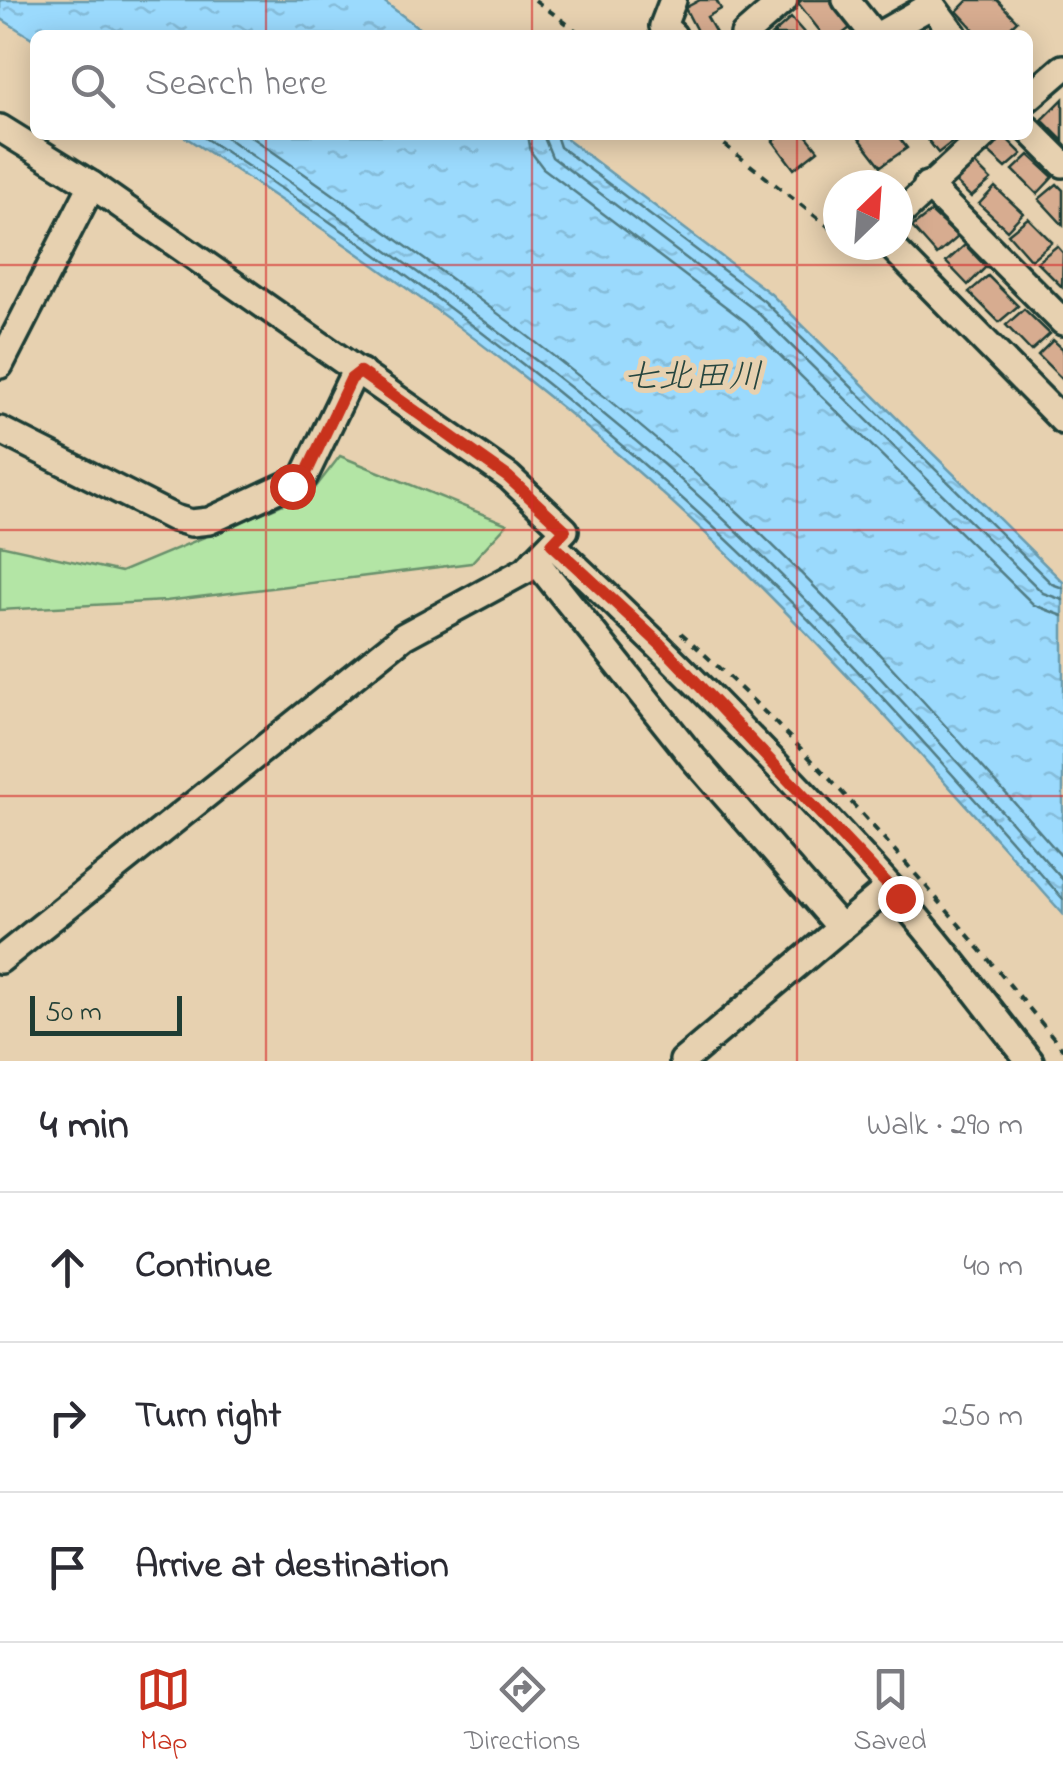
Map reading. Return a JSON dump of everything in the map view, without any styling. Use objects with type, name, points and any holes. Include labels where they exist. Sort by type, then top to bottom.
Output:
[{"type":"street","points":[[667,30],[663,26],[673,0]]},
{"type":"street","points":[[750,30],[784,0]]},
{"type":"street","points":[[846,0],[872,30]]},
{"type":"street","points":[[884,30],[930,2],[950,30]]},
{"type":"street","points":[[1033,94],[1063,68]]},
{"type":"street","points":[[0,128],[92,185],[508,477],[565,530],[526,570],[404,636],[0,960]]},
{"type":"street","points":[[1033,133],[1063,164]]},
{"type":"street","points":[[913,200],[979,140]]},
{"type":"street","points":[[0,366],[92,185]]},
{"type":"street","points":[[927,185],[1063,322]]},
{"type":"street","points":[[905,260],[1063,421]]},
{"type":"street","points":[[0,430],[174,518],[190,523],[209,520],[304,478],[351,379],[360,372]]},
{"type":"street","points":[[544,552],[660,644],[890,887],[1030,1061]]},
{"type":"street","points":[[544,552],[693,758],[841,928]]},
{"type":"street","points":[[683,1061],[890,887]]},
{"type":"path","points":[[535,0],[575,30]]},
{"type":"path","points":[[718,140],[823,222]]},
{"type":"green space","points":[[340,456],[507,524],[471,563],[166,601],[0,610],[0,545],[121,572],[312,492]]},
{"type":"water","points":[[0,0],[382,0],[421,30],[30,30],[30,37],[0,18]]},
{"type":"water","name":"七北田川","points":[[190,140],[568,140],[771,294],[1063,582],[1063,914],[851,679],[717,544],[592,432],[526,379],[322,228]]},
{"type":"building","points":[[700,0],[716,0],[721,9],[707,17],[714,30],[696,30],[685,8]]},
{"type":"building","points":[[834,0],[854,25],[848,30],[819,30],[798,3]]},
{"type":"building","points":[[968,0],[997,0],[1017,21],[1007,30],[974,30],[957,11]]},
{"type":"building","points":[[791,18],[802,30],[778,30]]},
{"type":"building","points":[[1063,99],[1063,141],[1042,120]]},
{"type":"building","points":[[810,140],[818,150],[794,169],[773,141]]},
{"type":"building","points":[[861,140],[901,140],[907,148],[881,166]]},
{"type":"building","points":[[928,140],[955,140],[938,153]]},
{"type":"building","points":[[991,140],[1008,140],[1022,154],[1006,168],[983,147]]},
{"type":"building","points":[[1029,155],[1053,177],[1037,194],[1013,170]]},
{"type":"building","points":[[969,158],[991,180],[971,197],[948,175]]},
{"type":"building","points":[[1057,184],[1063,190],[1063,225],[1039,199]]},
{"type":"building","points":[[995,187],[1023,213],[1007,230],[979,204]]},
{"type":"building","points":[[931,212],[958,237],[937,255],[913,226]]},
{"type":"building","points":[[1028,218],[1052,242],[1031,260],[1008,234]]},
{"type":"building","points":[[965,245],[986,267],[968,285],[946,262]]},
{"type":"building","points":[[1057,246],[1063,253],[1062,287],[1037,262]]},
{"type":"building","points":[[988,276],[1018,306],[999,322],[969,292]]},
{"type":"building","points":[[1024,309],[1050,334],[1031,351],[1006,325]]},
{"type":"building","points":[[1053,340],[1063,349],[1063,380],[1038,355]]},
{"type":"route","points":[[292,486],[304,478],[351,379],[360,372],[508,477],[565,530],[552,544],[660,644],[900,898]]}]
